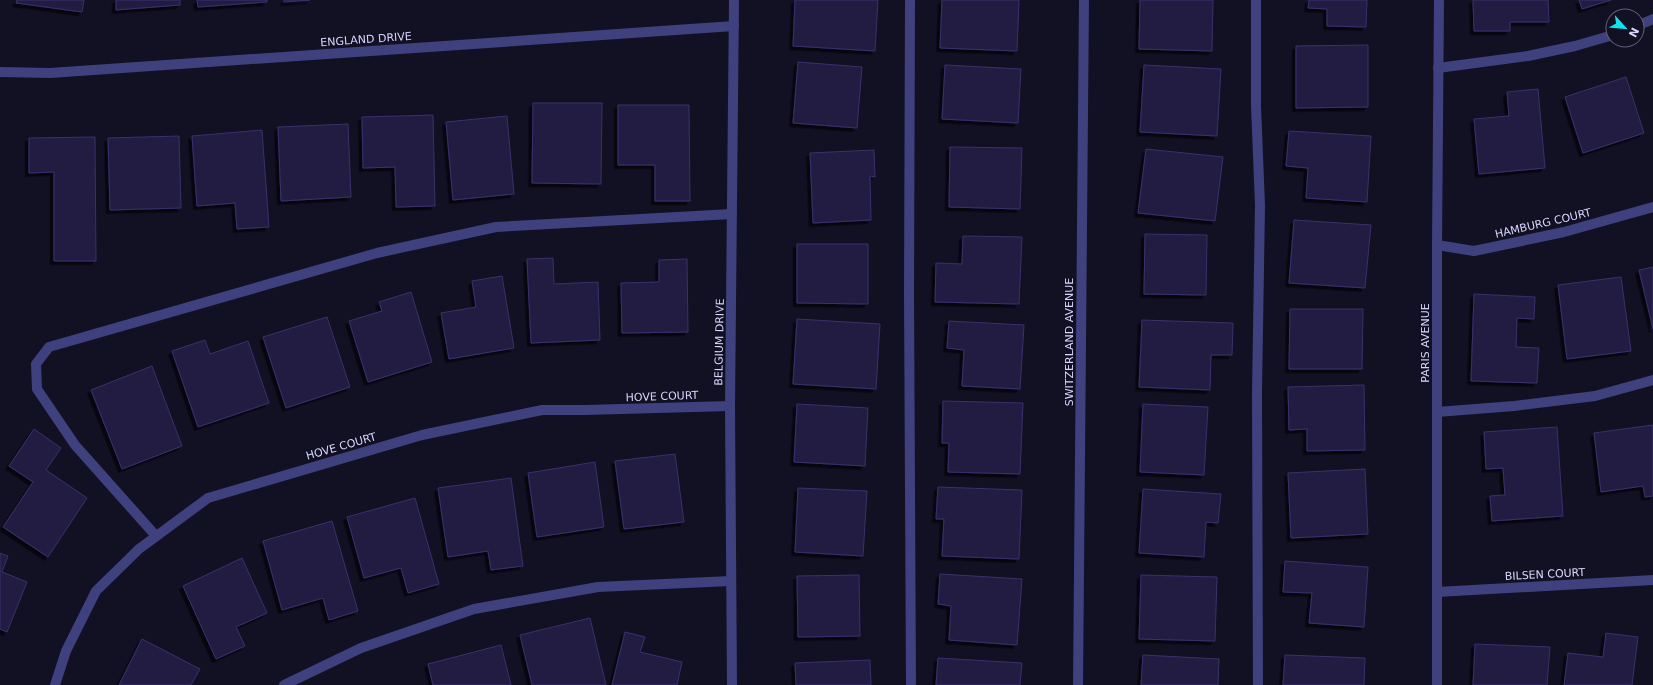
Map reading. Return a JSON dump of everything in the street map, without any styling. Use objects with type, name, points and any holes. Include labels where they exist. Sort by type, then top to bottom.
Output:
[{"type":"street","name":"BELGIUM DRIVE","points":[[732,685],[730,406],[734,0]]},
{"type":"street","points":[[910,0],[909,302],[911,685]]},
{"type":"street","name":"SWITZERLAND AVENUE","points":[[1078,685],[1084,0]]},
{"type":"street","points":[[1256,0],[1256,106],[1260,206],[1257,393],[1258,685]]},
{"type":"street","name":"PARIS AVENUE","points":[[1437,685],[1437,245],[1439,0]]},
{"type":"street","name":"ENGLAND DRIVE","points":[[0,72],[50,73],[734,26]]},
{"type":"street","points":[[1438,68],[1528,56],[1575,46],[1605,37]]},
{"type":"street","name":"HAMBURG COURT","points":[[1437,245],[1474,251],[1564,232],[1653,207]]},
{"type":"street","points":[[156,536],[75,445],[37,389],[36,364],[50,347],[377,253],[496,227],[732,214]]},
{"type":"street","points":[[1437,412],[1514,406],[1594,396],[1653,380]]},
{"type":"street","name":"HOVE COURT","points":[[55,685],[66,651],[96,591],[139,548],[208,498],[422,435],[542,410],[730,406]]},
{"type":"street","name":"BILSEN COURT","points":[[1438,592],[1653,580]]},
{"type":"street","points":[[284,685],[361,648],[474,609],[598,587],[731,581]]},
{"type":"building","points":[[17,0],[84,0],[82,12],[16,3]]},
{"type":"building","points":[[116,0],[180,0],[180,5],[116,10]]},
{"type":"building","points":[[197,0],[267,0],[267,2],[198,7]]},
{"type":"building","points":[[284,0],[310,0],[284,2]]},
{"type":"building","points":[[795,0],[878,0],[875,51],[793,46]]},
{"type":"building","points":[[942,0],[1019,0],[1017,51],[940,48]]},
{"type":"building","points":[[1140,0],[1213,0],[1212,51],[1139,49]]},
{"type":"building","points":[[1309,0],[1367,0],[1366,27],[1327,26],[1327,9],[1308,8]]},
{"type":"building","points":[[1473,0],[1548,0],[1549,22],[1510,22],[1510,31],[1474,31]]},
{"type":"building","points":[[1579,0],[1611,0],[1582,9]]},
{"type":"building","points":[[1368,45],[1368,107],[1296,108],[1296,46]]},
{"type":"building","points":[[798,62],[862,67],[857,128],[793,123]]},
{"type":"building","points":[[945,65],[1021,69],[1018,123],[942,119]]},
{"type":"building","points":[[1144,65],[1221,69],[1217,136],[1140,132]]},
{"type":"building","points":[[1626,77],[1644,133],[1583,153],[1565,97]]},
{"type":"building","points":[[1538,89],[1545,168],[1479,174],[1474,119],[1509,116],[1507,92]]},
{"type":"building","points":[[533,103],[602,103],[601,184],[532,183]]},
{"type":"building","points":[[618,105],[689,105],[690,201],[655,201],[655,165],[618,165]]},
{"type":"building","points":[[433,115],[435,206],[396,207],[395,167],[363,168],[362,117]]},
{"type":"building","points":[[507,116],[514,194],[453,200],[446,122]]},
{"type":"building","points":[[348,124],[351,197],[281,201],[278,127]]},
{"type":"building","points":[[262,130],[269,227],[237,229],[235,203],[197,206],[192,136]]},
{"type":"building","points":[[1289,131],[1371,136],[1367,202],[1306,198],[1308,168],[1286,166]]},
{"type":"building","points":[[179,136],[181,208],[110,210],[108,138]]},
{"type":"building","points":[[95,137],[96,261],[54,261],[54,172],[29,173],[29,138]]},
{"type":"building","points":[[950,147],[1022,148],[1020,209],[949,207]]},
{"type":"building","points":[[1146,149],[1223,157],[1215,221],[1138,213]]},
{"type":"building","points":[[874,150],[875,177],[870,176],[871,220],[813,223],[810,153]]},
{"type":"building","points":[[1294,220],[1371,225],[1365,288],[1289,283]]},
{"type":"building","points":[[1145,234],[1207,235],[1206,295],[1144,294]]},
{"type":"building","points":[[963,236],[1022,237],[1019,304],[935,302],[936,263],[962,264]]},
{"type":"building","points":[[797,244],[868,244],[868,304],[797,303]]},
{"type":"building","points":[[553,258],[554,284],[598,282],[600,340],[531,343],[527,259]]},
{"type":"building","points":[[687,259],[688,332],[622,333],[621,283],[659,282],[659,260]]},
{"type":"building","points":[[1653,267],[1653,329],[1639,270]]},
{"type":"building","points":[[502,276],[514,348],[449,359],[441,313],[476,307],[472,281]]},
{"type":"building","points":[[1621,277],[1631,351],[1567,359],[1558,285]]},
{"type":"building","points":[[411,292],[432,362],[368,382],[349,321],[382,311],[379,302]]},
{"type":"building","points":[[1474,294],[1535,297],[1534,319],[1517,318],[1516,347],[1539,348],[1537,383],[1471,381]]},
{"type":"building","points":[[1290,309],[1363,309],[1362,369],[1289,369]]},
{"type":"building","points":[[327,317],[350,387],[286,408],[263,337]]},
{"type":"building","points":[[797,319],[880,324],[876,389],[793,384]]},
{"type":"building","points":[[1142,320],[1233,323],[1232,355],[1211,355],[1210,390],[1139,387]]},
{"type":"building","points":[[949,321],[1024,325],[1020,389],[962,386],[964,350],[947,348]]},
{"type":"building","points":[[205,340],[210,354],[248,341],[269,403],[198,427],[172,351]]},
{"type":"building","points":[[152,366],[182,446],[122,469],[91,390]]},
{"type":"building","points":[[1364,385],[1365,450],[1307,451],[1307,429],[1289,430],[1288,387]]},
{"type":"building","points":[[943,401],[1023,403],[1020,474],[948,472],[949,443],[942,443]]},
{"type":"building","points":[[797,404],[868,408],[865,466],[794,462]]},
{"type":"building","points":[[1143,404],[1208,407],[1204,475],[1140,472]]},
{"type":"building","points":[[1653,425],[1653,496],[1645,497],[1643,486],[1601,492],[1594,433]]},
{"type":"building","points":[[1557,427],[1563,516],[1492,521],[1490,496],[1505,495],[1503,468],[1486,469],[1484,432]]},
{"type":"building","points":[[34,429],[61,448],[46,470],[87,498],[48,557],[3,527],[33,482],[9,466]]},
{"type":"building","points":[[675,454],[684,522],[624,529],[615,461]]},
{"type":"building","points":[[595,462],[604,527],[537,537],[528,473]]},
{"type":"building","points":[[1365,469],[1368,534],[1291,538],[1288,473]]},
{"type":"building","points":[[511,478],[523,566],[491,570],[488,551],[448,557],[438,488]]},
{"type":"building","points":[[938,487],[1022,490],[1019,559],[942,556],[944,519],[936,519]]},
{"type":"building","points":[[798,488],[867,491],[863,556],[795,552]]},
{"type":"building","points":[[1143,489],[1221,494],[1218,523],[1206,522],[1204,557],[1139,553]]},
{"type":"building","points":[[415,498],[439,584],[408,593],[401,568],[364,578],[347,517]]},
{"type":"building","points":[[332,521],[358,611],[329,620],[323,598],[282,610],[263,541]]},
{"type":"building","points":[[0,553],[8,556],[2,572],[27,582],[7,632],[0,629]]},
{"type":"building","points":[[242,558],[267,613],[236,627],[245,646],[216,659],[183,586]]},
{"type":"building","points":[[1285,561],[1368,567],[1364,627],[1309,623],[1312,593],[1283,592]]},
{"type":"building","points":[[940,574],[1022,579],[1017,645],[949,640],[951,606],[938,604]]},
{"type":"building","points":[[859,575],[860,636],[798,637],[797,576]]},
{"type":"building","points":[[1141,575],[1217,577],[1215,641],[1139,639]]},
{"type":"building","points":[[590,618],[606,685],[532,685],[520,635]]},
{"type":"building","points":[[625,632],[645,637],[640,652],[682,662],[677,685],[612,685]]},
{"type":"building","points":[[1606,633],[1638,637],[1632,685],[1564,685],[1568,653],[1603,657]]},
{"type":"building","points":[[142,639],[200,669],[191,685],[119,685]]},
{"type":"building","points":[[1475,644],[1550,647],[1547,685],[1473,685]]},
{"type":"building","points":[[501,645],[511,685],[433,685],[428,664]]},
{"type":"building","points":[[1143,655],[1219,659],[1218,685],[1141,685]]},
{"type":"building","points":[[1285,655],[1365,658],[1364,685],[1283,685]]},
{"type":"building","points":[[938,658],[1022,663],[1020,685],[936,685]]},
{"type":"building","points":[[870,660],[871,685],[796,685],[795,663]]}]
